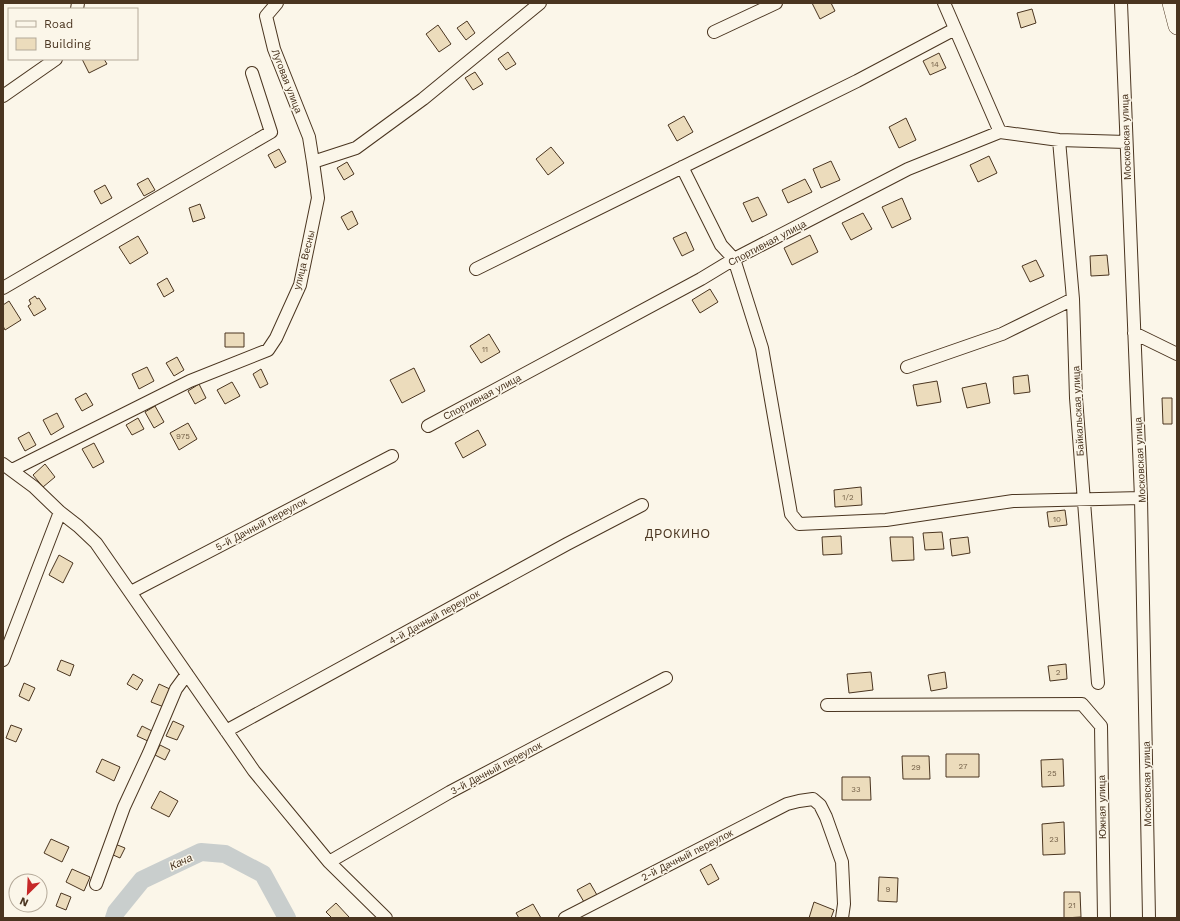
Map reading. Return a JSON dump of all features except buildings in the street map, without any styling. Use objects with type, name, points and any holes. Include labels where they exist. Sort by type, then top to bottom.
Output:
[{"type":"highway","points":[[1171,3],[1177,26]]},
{"type":"street","name":"Луговая улица","points":[[277,3],[266,16],[274,49],[309,137],[313,162]]},
{"type":"street","points":[[313,162],[356,148],[422,99],[540,3]]},
{"type":"street","points":[[714,32],[776,3]]},
{"type":"street","points":[[944,3],[1000,132]]},
{"type":"street","name":"Московская улица","points":[[1121,3],[1142,498],[1149,918]]},
{"type":"street","points":[[476,269],[857,81],[955,29]]},
{"type":"street","points":[[3,96],[55,60]]},
{"type":"street","points":[[3,288],[271,132],[252,73]]},
{"type":"street","name":"Спортивная улица","points":[[428,426],[701,279],[734,259],[908,169],[1000,132],[1059,140],[1126,142]]},
{"type":"street","name":"Байкальская улица","points":[[1059,140],[1073,299],[1076,398],[1098,683]]},
{"type":"street","name":"улица Весны","points":[[8,467],[190,381],[268,350],[276,338],[300,285],[318,198],[313,162]]},
{"type":"street","points":[[682,167],[721,245],[734,259],[762,348],[791,514],[799,524],[886,520],[1013,501],[1142,498]]},
{"type":"street","points":[[907,367],[1002,334],[1073,299]]},
{"type":"street","points":[[1134,333],[1177,354]]},
{"type":"street","name":"5-й Дачный переулок","points":[[130,592],[392,456]]},
{"type":"street","points":[[8,467],[34,487],[96,543],[254,771],[329,862],[386,918]]},
{"type":"street","name":"4-й Дачный переулок","points":[[226,731],[567,544],[642,505]]},
{"type":"street","points":[[3,660],[60,512]]},
{"type":"street","points":[[96,884],[124,807],[176,689],[187,674]]},
{"type":"street","name":"3-й Дачный переулок","points":[[329,862],[450,792],[666,678]]},
{"type":"street","name":"Южная улица","points":[[827,705],[1082,704],[1101,726],[1104,918]]},
{"type":"street","name":"2-й Дачный переулок","points":[[565,918],[787,804],[813,799],[820,805],[826,817],[842,862],[844,904],[842,918]]},
{"type":"waterway","name":"Кача","points":[[114,918],[116,912],[142,880],[201,852],[225,854],[263,874],[287,918]]},
{"type":"district","name":"ДРОКИНО","points":[[678,534]]}]
